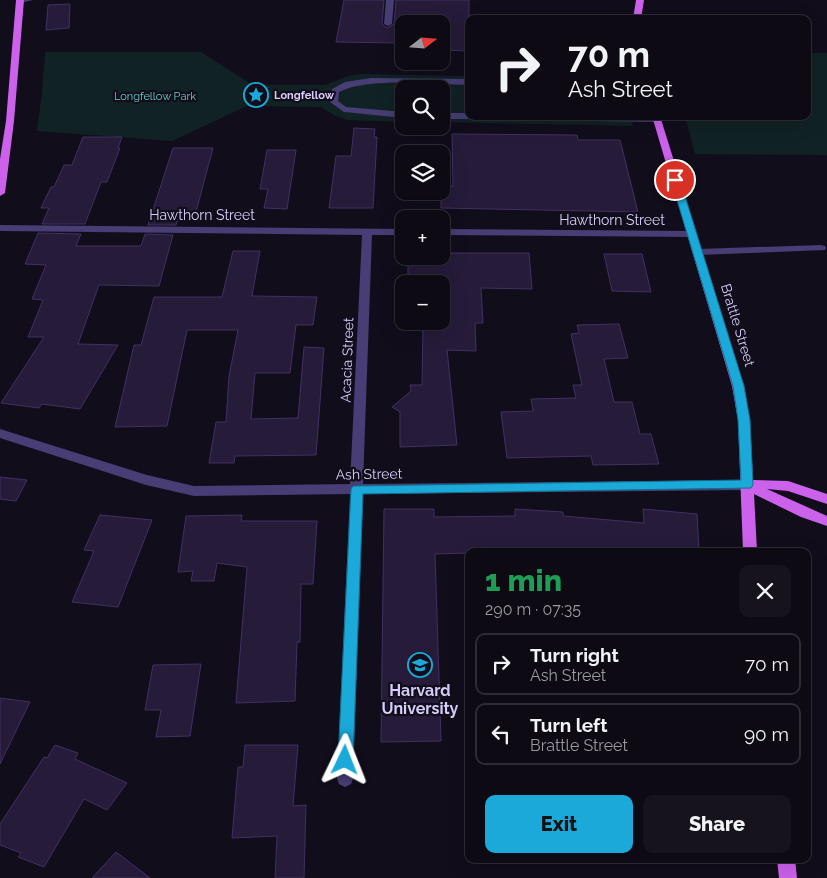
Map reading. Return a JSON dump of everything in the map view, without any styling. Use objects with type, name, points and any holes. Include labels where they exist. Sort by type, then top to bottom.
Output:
[{"type":"main road","points":[[0,193],[2,160],[10,121],[23,0]]},
{"type":"main road","points":[[638,15],[640,0]]},
{"type":"main road","name":"Brattle Street","points":[[657,120],[741,397],[744,420],[750,548]]},
{"type":"main road","points":[[747,485],[769,482],[784,484],[827,499]]},
{"type":"main road","points":[[747,485],[827,521]]},
{"type":"main road","points":[[786,863],[788,878]]},
{"type":"street","points":[[388,24],[390,0]]},
{"type":"street","points":[[395,81],[371,81],[348,84],[335,91],[334,102],[344,109],[395,114]]},
{"type":"street","points":[[450,82],[465,82]]},
{"type":"street","points":[[450,116],[465,116]]},
{"type":"street","name":"Hawthorn Street","points":[[0,228],[395,232]]},
{"type":"street","name":"Acacia Street","points":[[345,779],[367,232]]},
{"type":"street","name":"Hawthorn Street","points":[[450,232],[692,234]]},
{"type":"street","points":[[698,252],[821,248]]},
{"type":"street","name":"Ash Street","points":[[0,433],[146,480],[194,491],[747,485]]},
{"type":"green space","name":"Longfellow Park","points":[[45,52],[201,52],[253,85],[325,85],[348,76],[360,74],[465,76],[465,120],[631,120],[633,126],[450,122],[450,80],[395,80],[395,122],[347,120],[321,107],[247,106],[172,141],[37,131]]},
{"type":"green space","points":[[811,53],[827,53],[827,155],[695,154],[686,120],[811,120]]},
{"type":"building","points":[[344,0],[384,0],[382,24],[387,28],[394,24],[396,0],[469,0],[469,15],[465,15],[465,51],[450,50],[450,15],[395,15],[395,43],[336,42]]},
{"type":"building","points":[[70,4],[69,28],[46,30],[48,5]]},
{"type":"building","points":[[354,128],[375,129],[374,137],[377,137],[373,208],[329,208],[336,156],[351,156]]},
{"type":"building","points":[[452,134],[577,135],[578,140],[620,140],[638,212],[441,208],[441,200],[450,200],[450,186],[453,186]]},
{"type":"building","points":[[83,137],[122,137],[118,148],[120,148],[107,182],[101,182],[85,224],[42,224],[49,208],[41,208],[51,187],[54,187],[64,165],[72,165]]},
{"type":"building","points":[[173,148],[213,148],[196,212],[180,212],[176,225],[148,225]]},
{"type":"building","points":[[267,150],[296,150],[287,209],[264,208],[268,189],[260,189]]},
{"type":"building","points":[[38,233],[81,234],[76,246],[141,246],[145,234],[173,235],[159,286],[99,285],[78,344],[118,345],[80,409],[42,404],[39,408],[1,403],[44,337],[28,337],[43,300],[32,299],[46,265],[25,264]]},
{"type":"building","points":[[233,251],[260,251],[252,296],[317,297],[313,325],[296,325],[290,373],[255,373],[251,419],[298,418],[304,347],[324,348],[316,455],[235,456],[234,463],[209,463],[216,422],[226,422],[229,376],[238,330],[187,330],[167,426],[115,427],[134,345],[141,345],[154,297],[222,297]]},
{"type":"building","points":[[450,253],[529,253],[532,289],[481,288],[483,323],[475,323],[476,351],[447,350],[457,445],[400,447],[400,412],[392,407],[411,391],[410,385],[422,385],[423,330],[450,330],[450,275],[408,275],[408,265],[450,265]]},
{"type":"building","points":[[604,254],[642,254],[651,292],[612,291]]},
{"type":"building","points":[[619,324],[628,358],[604,359],[614,402],[632,402],[640,434],[651,434],[659,464],[593,465],[591,456],[507,458],[501,412],[533,411],[531,399],[576,398],[573,385],[582,385],[571,334],[579,333],[577,325]]},
{"type":"building","points":[[0,477],[27,480],[16,501],[0,499]]},
{"type":"building","points":[[384,509],[434,509],[434,517],[515,516],[515,509],[563,512],[563,516],[644,523],[643,509],[697,514],[699,548],[465,548],[465,553],[435,554],[441,741],[381,742]]},
{"type":"building","points":[[100,515],[152,520],[118,607],[72,602],[94,551],[84,550]]},
{"type":"building","points":[[242,515],[241,521],[317,521],[313,584],[301,584],[300,642],[297,642],[295,701],[236,703],[247,567],[217,563],[214,581],[191,581],[193,571],[178,572],[186,516]]},
{"type":"building","points":[[201,664],[190,736],[156,737],[161,710],[145,710],[153,665]]},
{"type":"building","points":[[0,698],[30,702],[0,764]]},
{"type":"building","points":[[55,745],[78,753],[75,759],[127,783],[107,810],[84,799],[44,867],[18,857],[21,853],[0,845],[0,824],[44,757],[47,758]]},
{"type":"building","points":[[245,745],[298,745],[293,806],[306,805],[304,878],[275,878],[277,836],[232,838],[238,767],[243,767]]},
{"type":"building","points":[[116,852],[150,878],[92,878]]},
{"type":"place","name":"Longfellow","points":[[256,95]]},
{"type":"place","name":"Harvard University","points":[[420,665]]},
{"type":"route","points":[[345,760],[357,489],[747,485],[741,397],[675,180]]}]
